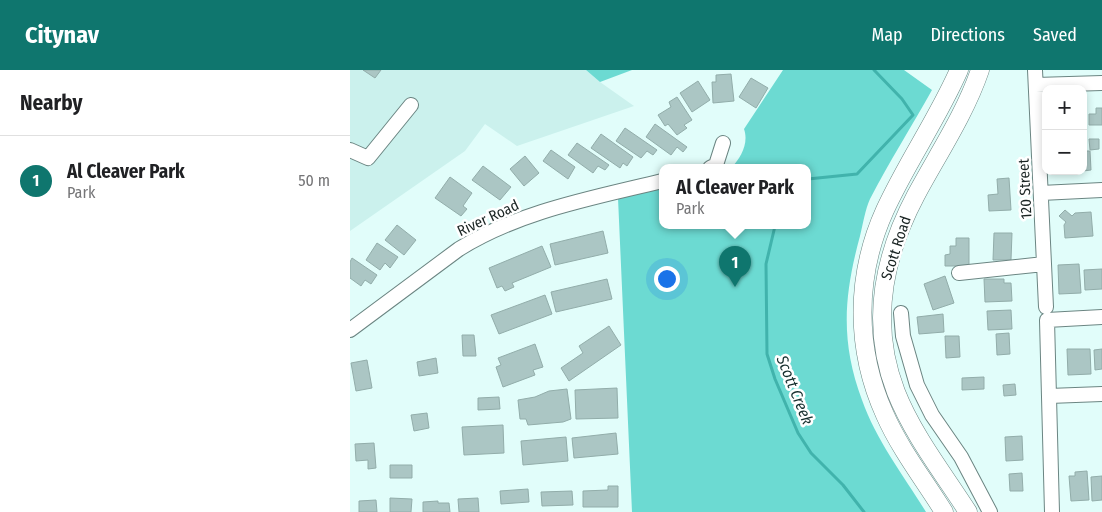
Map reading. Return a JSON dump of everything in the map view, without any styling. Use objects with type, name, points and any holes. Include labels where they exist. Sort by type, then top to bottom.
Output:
[{"type":"main road","name":"Scott Road","points":[[944,512],[895,434],[878,398],[866,355],[862,323],[862,295],[868,259],[879,223],[898,184],[937,117],[960,70]]},
{"type":"main road","name":"Scott Road","points":[[968,512],[913,425],[896,392],[885,353],[882,311],[883,288],[895,239],[912,202],[968,101],[980,70]]},
{"type":"street","name":"120 Street","points":[[1035,70],[1046,313],[1052,512]]},
{"type":"street","points":[[1036,85],[1102,83]]},
{"type":"street","points":[[350,150],[368,158],[411,105]]},
{"type":"street","points":[[716,164],[723,143]]},
{"type":"street","name":"River Road","points":[[350,330],[459,250],[477,238],[508,223],[554,208],[659,182]]},
{"type":"street","points":[[1041,193],[1102,190]]},
{"type":"street","points":[[959,273],[1044,264]]},
{"type":"street","points":[[901,313],[903,336],[917,385],[926,404],[960,457],[990,512]]},
{"type":"street","points":[[1046,313],[1102,317]]},
{"type":"street","points":[[1049,396],[1102,394]]},
{"type":"shaded area","points":[[350,70],[586,70],[634,106],[517,146],[485,124],[465,151],[350,231]]},
{"type":"shaded area","points":[[586,70],[632,70],[600,82]]},
{"type":"shaded area","points":[[783,70],[904,70],[932,90],[868,203],[850,278],[847,318],[850,358],[868,415],[891,458],[926,512],[632,512],[618,198],[659,189],[659,229],[811,229],[811,164],[734,164],[745,145],[744,129]]},
{"type":"building","points":[[363,70],[381,70],[375,78]]},
{"type":"building","points":[[731,74],[734,101],[713,103],[712,82],[716,82],[716,75]]},
{"type":"building","points":[[751,78],[768,88],[756,108],[739,97]]},
{"type":"building","points":[[698,81],[710,100],[692,112],[680,93]]},
{"type":"building","points":[[677,97],[692,120],[684,125],[687,128],[677,135],[668,124],[665,126],[658,115],[671,107],[669,102]]},
{"type":"building","points":[[1096,108],[1102,108],[1102,125],[1089,125],[1089,114],[1096,114]]},
{"type":"building","points":[[655,124],[687,147],[683,152],[677,147],[671,155],[646,137]]},
{"type":"building","points":[[625,128],[657,150],[653,155],[647,151],[641,158],[616,141]]},
{"type":"building","points":[[601,134],[633,157],[627,166],[623,163],[620,168],[591,148]]},
{"type":"building","points":[[1089,139],[1099,139],[1099,149],[1090,150]]},
{"type":"building","points":[[577,143],[609,165],[605,170],[598,166],[593,173],[568,155]]},
{"type":"building","points":[[551,150],[575,167],[568,179],[543,161]]},
{"type":"building","points":[[1087,151],[1090,151],[1091,170],[1087,170]]},
{"type":"building","points":[[525,156],[539,173],[524,186],[510,169]]},
{"type":"building","points":[[483,166],[511,187],[500,200],[472,180]]},
{"type":"building","points":[[450,177],[472,193],[463,206],[467,209],[461,216],[435,198]]},
{"type":"building","points":[[1009,178],[1011,210],[989,211],[988,195],[998,194],[997,179]]},
{"type":"building","points":[[1065,210],[1072,216],[1075,213],[1091,212],[1093,236],[1065,238],[1064,225],[1066,222],[1059,216]]},
{"type":"building","points":[[397,225],[416,240],[404,255],[385,240]]},
{"type":"building","points":[[603,231],[608,253],[555,265],[550,244]]},
{"type":"building","points":[[994,233],[1012,233],[1011,260],[993,260]]},
{"type":"building","points":[[956,238],[969,238],[969,266],[945,266],[945,255],[950,254],[950,246],[956,246]]},
{"type":"building","points":[[377,243],[398,257],[390,268],[385,263],[380,270],[366,260]]},
{"type":"building","points":[[542,246],[551,267],[512,283],[514,287],[505,291],[502,286],[497,288],[489,268]]},
{"type":"building","points":[[352,258],[377,275],[371,284],[365,280],[361,286],[350,278],[350,262]]},
{"type":"building","points":[[1079,264],[1081,293],[1059,294],[1058,265]]},
{"type":"building","points":[[1102,269],[1102,289],[1085,290],[1084,270]]},
{"type":"building","points":[[945,276],[954,303],[933,310],[924,284]]},
{"type":"building","points":[[607,279],[612,299],[556,312],[551,292]]},
{"type":"building","points":[[984,279],[1004,279],[1004,283],[1011,283],[1012,301],[985,302]]},
{"type":"building","points":[[545,295],[552,314],[499,334],[491,315]]},
{"type":"building","points":[[1011,310],[1012,329],[988,330],[987,311]]},
{"type":"building","points":[[943,314],[944,332],[919,334],[917,317]]},
{"type":"building","points":[[609,326],[621,345],[569,381],[561,368],[583,353],[579,346]]},
{"type":"building","points":[[1009,333],[1010,354],[997,355],[996,334]]},
{"type":"building","points":[[462,335],[474,335],[476,356],[463,356]]},
{"type":"building","points":[[945,336],[959,336],[960,357],[946,358]]},
{"type":"building","points":[[535,344],[543,367],[533,370],[535,375],[503,387],[496,367],[501,365],[498,358]]},
{"type":"building","points":[[1067,349],[1090,349],[1091,374],[1068,375]]},
{"type":"building","points":[[1102,349],[1102,369],[1095,370],[1094,350]]},
{"type":"building","points":[[436,358],[438,373],[419,376],[417,362]]},
{"type":"building","points":[[367,360],[372,388],[356,391],[351,363]]},
{"type":"building","points":[[984,377],[984,389],[962,390],[962,378]]},
{"type":"building","points":[[1015,384],[1016,395],[1004,396],[1003,385]]},
{"type":"building","points":[[617,388],[618,418],[576,419],[575,390]]},
{"type":"building","points":[[567,389],[571,419],[563,422],[528,425],[526,419],[520,419],[518,400],[535,397],[549,391]]},
{"type":"building","points":[[499,397],[500,409],[478,410],[478,398]]},
{"type":"building","points":[[427,413],[429,428],[414,431],[411,415]]},
{"type":"building","points":[[503,425],[504,453],[464,455],[462,427]]},
{"type":"building","points":[[616,433],[618,454],[574,458],[572,438]]},
{"type":"building","points":[[1022,436],[1023,460],[1006,461],[1005,437]]},
{"type":"building","points":[[566,437],[568,461],[523,465],[521,441]]},
{"type":"building","points":[[374,443],[376,468],[368,469],[368,460],[356,461],[355,444]]},
{"type":"building","points":[[390,465],[412,465],[412,478],[390,478]]},
{"type":"building","points":[[1087,471],[1089,500],[1071,501],[1069,476],[1075,476],[1075,472]]},
{"type":"building","points":[[1022,473],[1023,491],[1010,491],[1009,474]]},
{"type":"building","points":[[1102,476],[1102,500],[1092,501],[1091,477]]},
{"type":"building","points":[[608,486],[618,486],[618,507],[583,507],[583,491],[608,490]]},
{"type":"building","points":[[528,489],[529,502],[501,504],[500,491]]},
{"type":"building","points":[[572,491],[573,505],[542,506],[541,492]]},
{"type":"building","points":[[390,498],[412,499],[411,512],[390,512]]},
{"type":"building","points":[[478,498],[479,512],[459,512],[458,499]]},
{"type":"building","points":[[376,500],[377,512],[359,512],[359,501]]},
{"type":"building","points":[[438,501],[438,503],[449,503],[450,512],[423,512],[423,502]]},
{"type":"waterway","name":"Scott Creek","points":[[811,179],[857,174],[913,115],[902,99],[874,70]]},
{"type":"waterway","name":"Scott Creek","points":[[774,229],[766,264],[767,354],[775,379],[798,433],[811,453],[843,485],[864,512]]},
{"type":"place","name":"Al Cleaver Park","points":[[735,287]]}]
